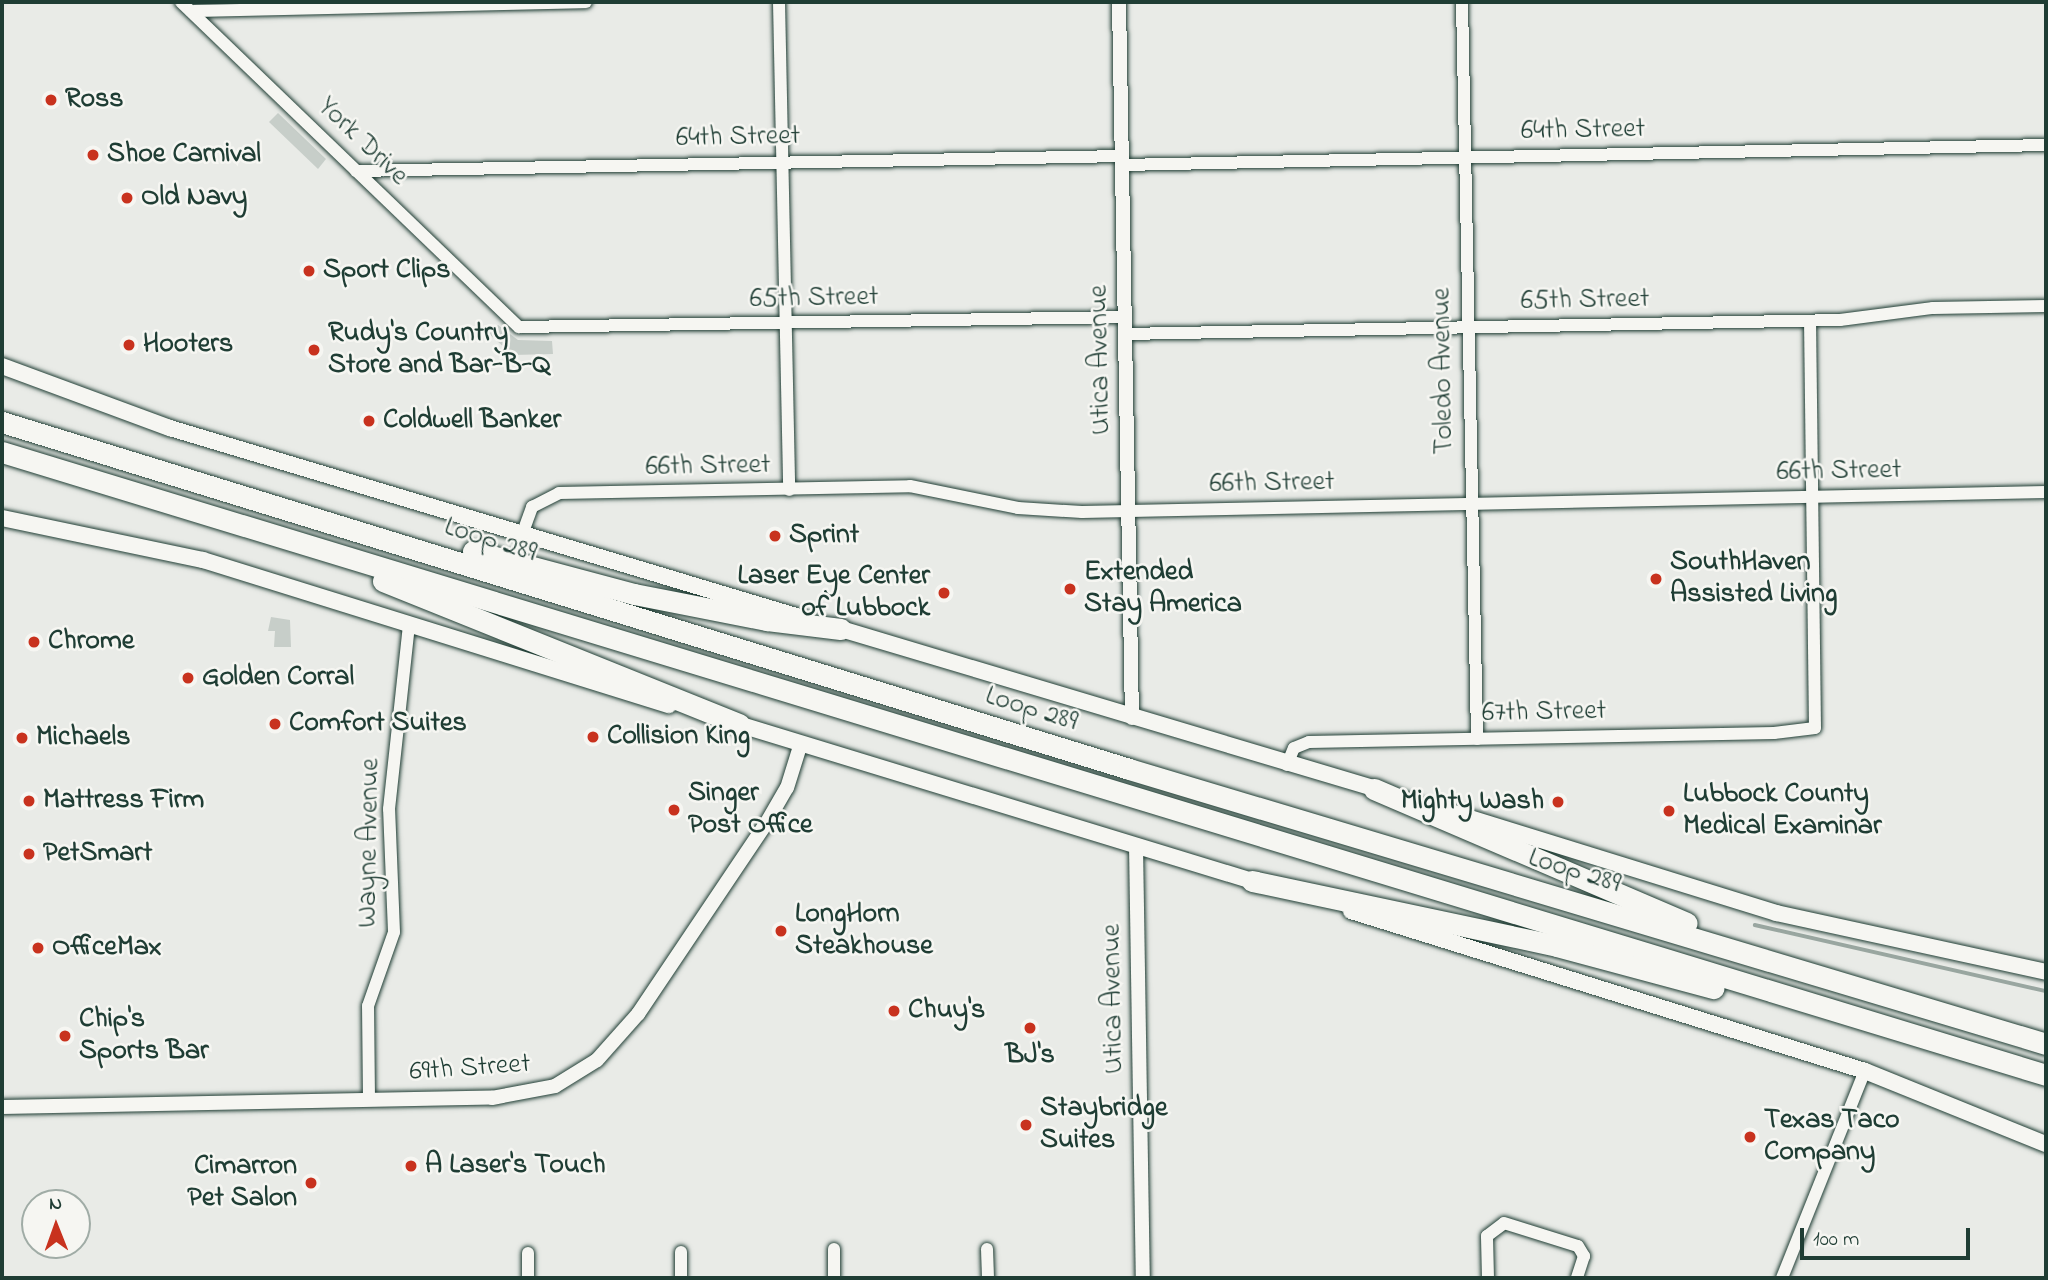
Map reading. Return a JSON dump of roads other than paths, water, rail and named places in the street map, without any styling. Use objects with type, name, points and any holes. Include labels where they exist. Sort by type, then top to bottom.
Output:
[{"type":"highway","name":"Loop 289","points":[[2,422],[1129,769],[2046,1044]]},
{"type":"highway","name":"Loop 289","points":[[2,452],[2046,1075]]},
{"type":"highway","points":[[318,518],[405,532],[634,594],[767,620],[840,629]]},
{"type":"highway","points":[[247,527],[739,724]]},
{"type":"highway","points":[[1374,789],[1761,957]]},
{"type":"highway","points":[[1252,881],[1557,946],[1716,988],[1805,1001]]},
{"type":"main road","points":[[2,366],[170,428],[523,532],[1776,913],[2046,972]]},
{"type":"main road","points":[[2,518],[203,560],[1136,845],[1865,1071],[2046,1144]]},
{"type":"main road","points":[[2026,967],[2046,965]]},
{"type":"street","points":[[186,6],[586,2]]},
{"type":"street","points":[[779,2],[789,490]]},
{"type":"street","name":"Utica Avenue","points":[[1119,2],[1132,718]]},
{"type":"street","name":"Toledo Avenue","points":[[1462,2],[1477,739]]},
{"type":"street","name":"York Drive","points":[[186,6],[508,317]]},
{"type":"street","name":"64th Street","points":[[355,171],[782,161],[1465,158],[2046,145]]},
{"type":"street","name":"65th Street","points":[[1125,334],[1810,321],[1933,309],[2046,306]]},
{"type":"street","name":"65th Street","points":[[508,317],[529,329],[1125,317]]},
{"type":"street","points":[[1810,321],[1815,498]]},
{"type":"street","name":"66th Street","points":[[523,532],[533,507],[559,494],[910,486],[1029,509],[1129,511],[2046,492]]},
{"type":"street","name":"67th Street","points":[[1287,765],[1294,748],[1308,742],[1774,733],[1815,728],[1815,498]]},
{"type":"street","name":"Wayne Avenue","points":[[369,1099],[368,1006],[394,932],[389,809],[409,625]]},
{"type":"street","name":"69th Street","points":[[2,1107],[492,1098],[536,1091],[575,1075],[597,1060],[638,1014],[767,822],[787,788],[801,743]]},
{"type":"street","name":"Utica Avenue","points":[[1136,845],[1143,1278]]},
{"type":"street","points":[[1782,1278],[1865,1071]]},
{"type":"street","points":[[1488,1278],[1487,1236],[1504,1223],[1578,1245],[1584,1256],[1577,1278]]},
{"type":"street","points":[[834,1249],[834,1278]]},
{"type":"street","points":[[987,1249],[988,1278]]},
{"type":"street","points":[[681,1252],[681,1278]]},
{"type":"street","points":[[528,1254],[528,1278]]},
{"type":"waterway","points":[[1755,925],[2046,991]]},
{"type":"place","name":"Ross","points":[[51,100]]},
{"type":"place","name":"Shoe Carnival","points":[[93,155]]},
{"type":"place","name":"Old Navy","points":[[127,198]]},
{"type":"place","name":"Sport Clips","points":[[309,271]]},
{"type":"place","name":"Hooters","points":[[129,345]]},
{"type":"place","name":"Rudy's Country Store and Bar-B-Q","points":[[314,350]]},
{"type":"place","name":"Coldwell Banker","points":[[369,421]]},
{"type":"place","name":"Sprint","points":[[775,536]]},
{"type":"place","name":"SouthHaven Assisted Living","points":[[1656,579]]},
{"type":"place","name":"Extended Stay America","points":[[1070,589]]},
{"type":"place","name":"Laser Eye Center of Lubbock","points":[[944,593]]},
{"type":"place","name":"Chrome","points":[[34,642]]},
{"type":"place","name":"Golden Corral","points":[[188,678]]},
{"type":"place","name":"Comfort Suites","points":[[275,724]]},
{"type":"place","name":"Collision King","points":[[593,737]]},
{"type":"place","name":"Michaels","points":[[22,738]]},
{"type":"place","name":"Mattress Firm","points":[[29,801]]},
{"type":"place","name":"Mighty Wash","points":[[1558,802]]},
{"type":"place","name":"Singer Post Office","points":[[674,810]]},
{"type":"place","name":"Lubbock County Medical Examinar","points":[[1669,811]]},
{"type":"place","name":"PetSmart","points":[[29,854]]},
{"type":"place","name":"LongHorn Steakhouse","points":[[781,931]]},
{"type":"place","name":"OfficeMax","points":[[38,948]]},
{"type":"place","name":"Chuy's","points":[[894,1011]]},
{"type":"place","name":"BJ's","points":[[1030,1028]]},
{"type":"place","name":"Chip's Sports Bar","points":[[65,1036]]},
{"type":"place","name":"Staybridge Suites","points":[[1026,1125]]},
{"type":"place","name":"Texas Taco Company","points":[[1750,1137]]},
{"type":"place","name":"A Laser's Touch","points":[[411,1166]]},
{"type":"place","name":"Cimarron Pet Salon","points":[[311,1183]]}]
